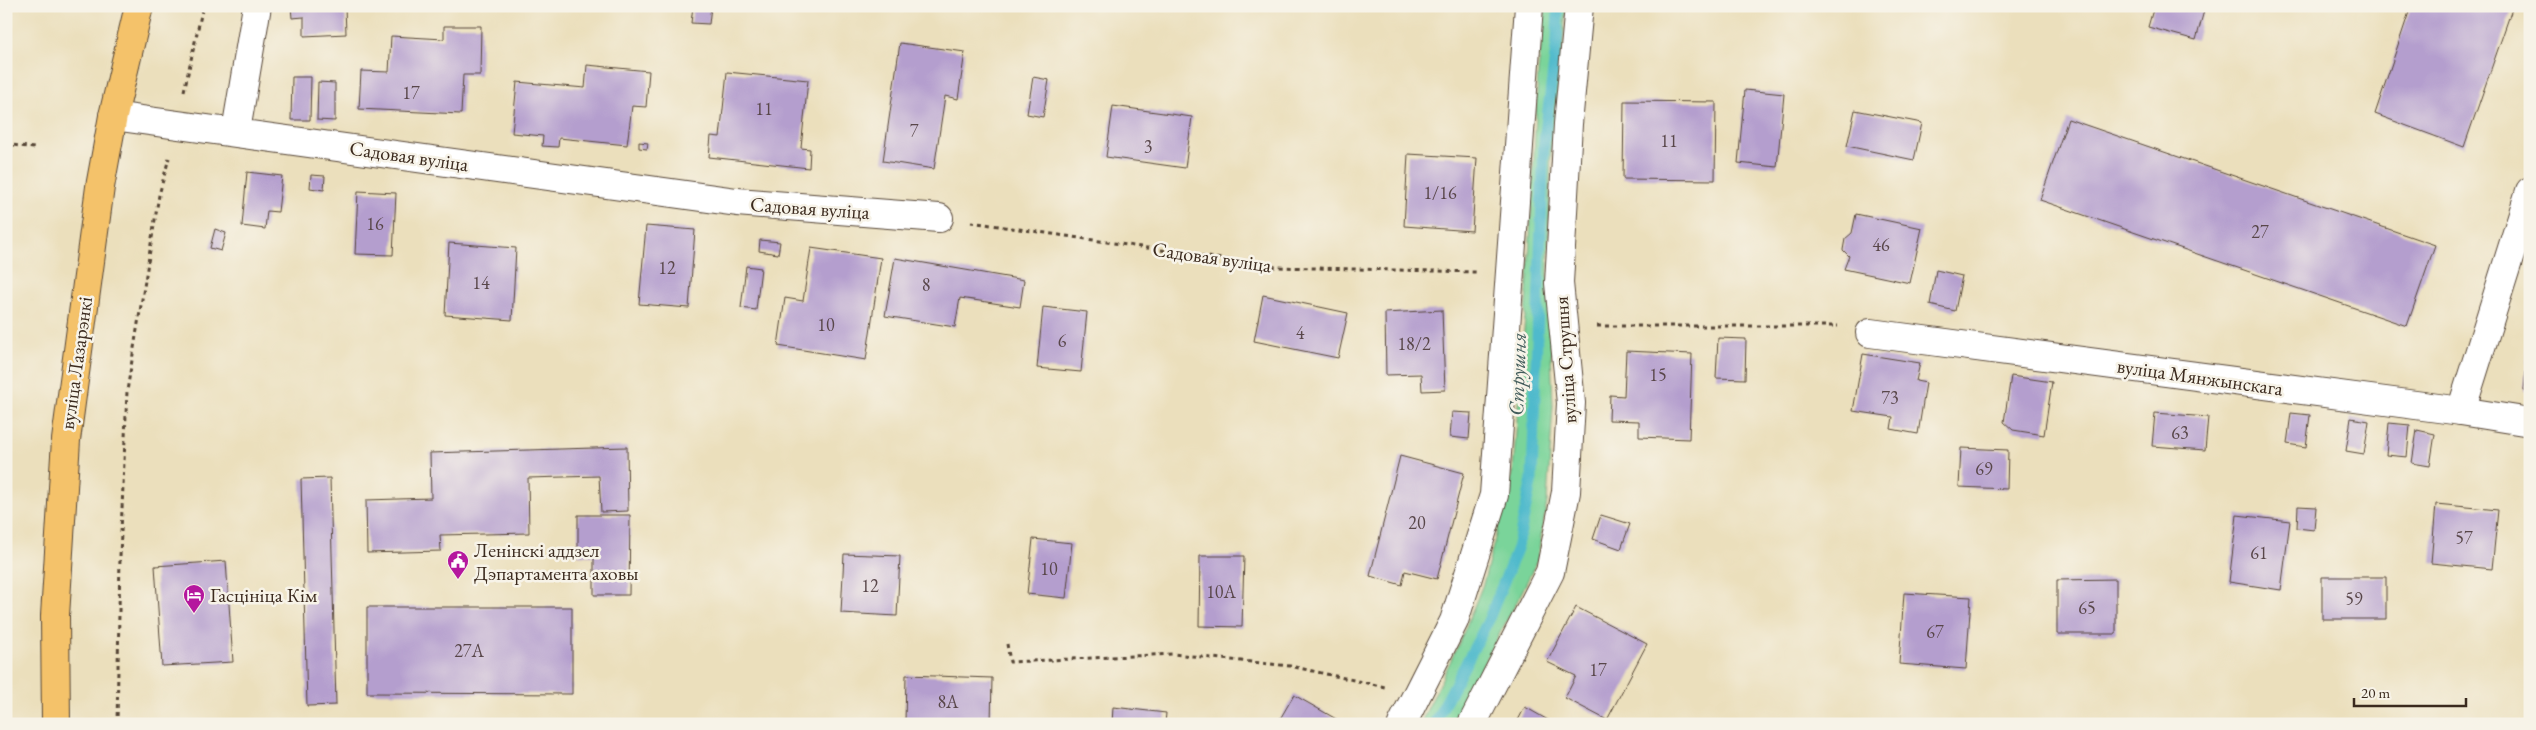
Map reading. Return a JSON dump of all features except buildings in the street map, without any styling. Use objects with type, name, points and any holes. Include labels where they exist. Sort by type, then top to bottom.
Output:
[{"type":"main road","name":"вуліца Лазарэнкі","points":[[56,724],[55,616],[66,440],[100,187],[113,116],[139,6]]},
{"type":"street","points":[[236,131],[257,6]]},
{"type":"street","points":[[1402,724],[1454,621],[1494,496],[1529,6]]},
{"type":"street","name":"вуліца Струшня","points":[[1472,724],[1550,572],[1566,492],[1571,403],[1559,283],[1568,124],[1579,6]]},
{"type":"street","name":"Садовая вуліца","points":[[113,116],[236,131],[738,202],[938,218]]},
{"type":"street","points":[[2461,412],[2530,191]]},
{"type":"street","name":"вуліца Мянжынскага","points":[[1870,333],[2530,422]]},
{"type":"path","points":[[117,724],[120,556],[127,391],[160,195],[203,6]]},
{"type":"path","points":[[6,144],[34,148]]},
{"type":"path","name":"Садовая вуліца","points":[[938,218],[1276,267],[1509,273]]},
{"type":"path","points":[[1564,327],[1833,325]]},
{"type":"path","points":[[1007,644],[1010,662],[1173,654],[1290,666],[1417,694]]},
{"type":"green space","points":[[1546,6],[1566,6],[1551,149],[1548,269],[1553,406],[1547,502],[1537,561],[1451,724],[1420,724],[1460,641],[1483,584],[1513,470],[1528,278],[1538,71]]},
{"type":"waterway","name":"Струшня","points":[[1434,724],[1488,621],[1517,549],[1532,479],[1544,141],[1557,40],[1558,6]]},
{"type":"place","name":"Ленінскі аддзел Дэпартамента аховы","points":[[458,580]]},
{"type":"place","name":"Гасцініца Кім","points":[[194,614]]}]
